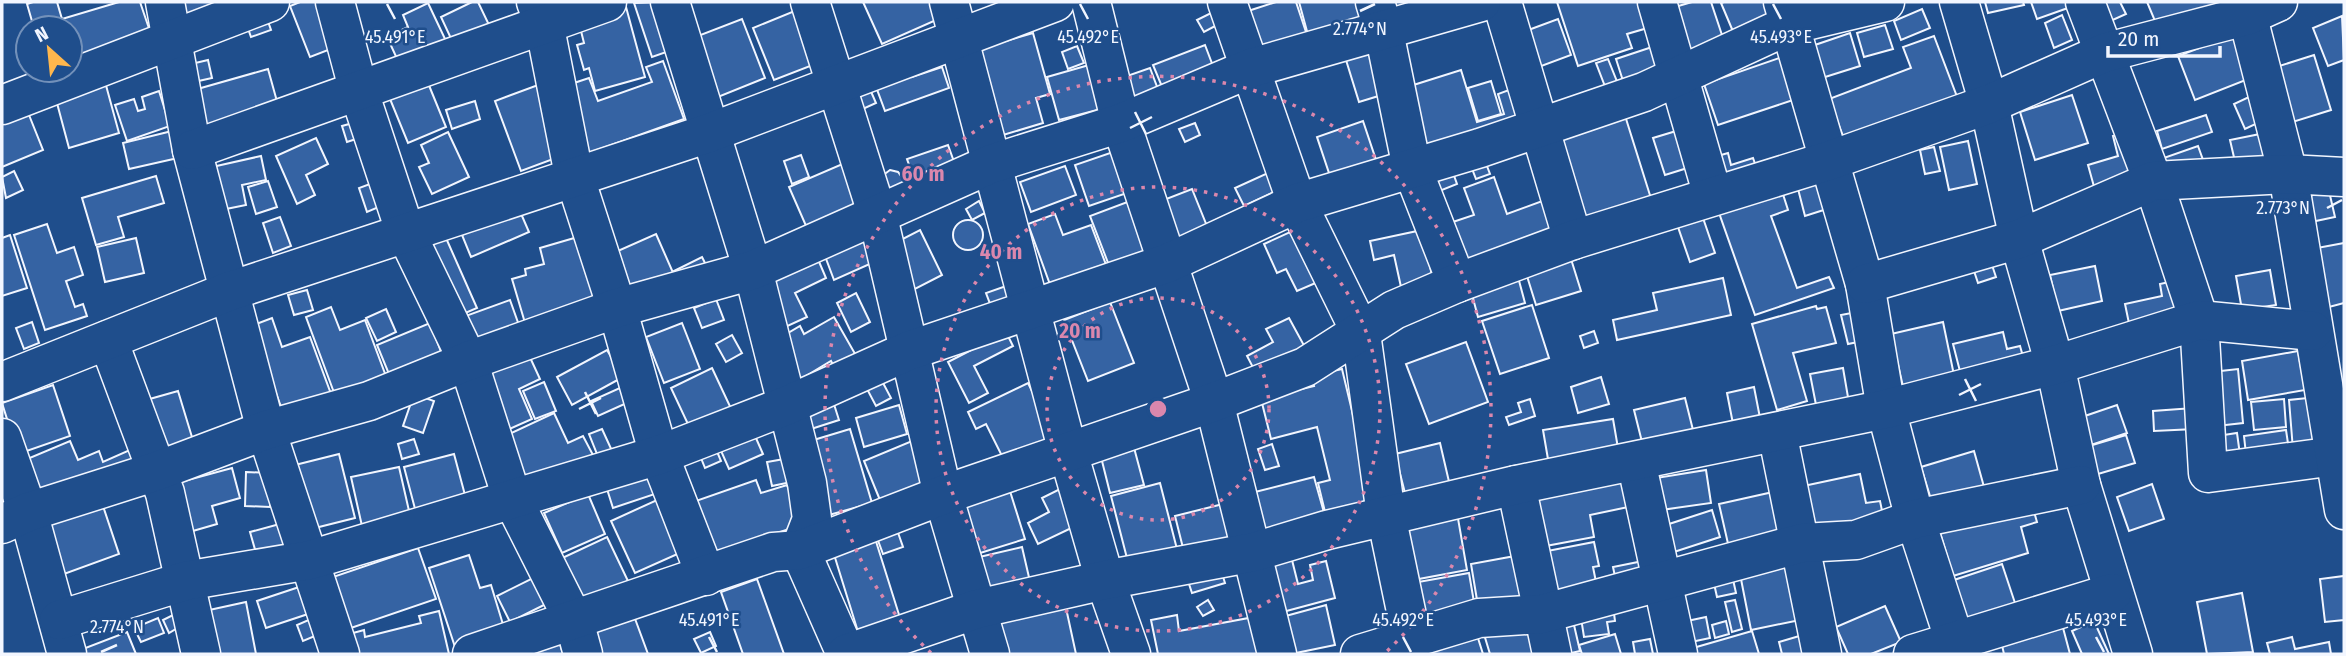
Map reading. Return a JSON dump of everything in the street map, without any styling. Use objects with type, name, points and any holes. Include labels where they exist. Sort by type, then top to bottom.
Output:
[{"type":"street","points":[[165,2],[192,150],[266,430],[340,654]]},
{"type":"street","points":[[2,105],[270,2]]},
{"type":"street","points":[[335,2],[359,92],[405,231],[468,361],[512,498],[579,638]]},
{"type":"street","points":[[192,150],[359,92],[540,12],[607,2]]},
{"type":"street","points":[[670,2],[753,270],[788,405],[812,519],[800,550],[846,654],[977,609],[1105,580],[1254,552],[1386,515],[1516,485],[1886,409],[2055,365],[2199,320],[2313,331]]},
{"type":"street","points":[[810,2],[877,213],[943,495],[990,654]]},
{"type":"street","points":[[2,382],[230,290],[574,175],[709,133],[835,84],[954,19],[1055,2]]},
{"type":"street","points":[[1091,2],[1121,123],[1214,402],[1254,552],[1277,654]]},
{"type":"street","points":[[1227,2],[1297,203],[1361,333],[1386,515],[1412,640]]},
{"type":"street","points":[[15,518],[157,471],[266,430],[369,401],[468,361],[617,308],[753,270],[991,164],[1121,123],[1380,17],[1481,2]]},
{"type":"street","points":[[1502,2],[1573,240]]},
{"type":"street","points":[[1657,2],[1713,196]]},
{"type":"street","points":[[2,438],[15,518],[63,637],[185,581],[310,560],[659,455],[788,405],[908,351],[1168,263],[1297,203],[1644,92],[1678,77],[1786,13],[1885,2]]},
{"type":"street","points":[[1959,2],[1989,104],[2019,239],[2055,365],[2081,485],[2112,593],[2133,654]]},
{"type":"street","points":[[2085,2],[2153,181],[2199,320],[2208,473],[2335,456]]},
{"type":"street","points":[[472,654],[579,638],[706,576],[773,552],[800,550],[943,495],[1214,402],[1305,367],[1394,310],[1457,283],[1573,240],[1831,160],[1989,104],[2105,53],[2257,6],[2344,510]]},
{"type":"street","points":[[540,12],[574,175],[617,308],[659,455],[706,576]]},
{"type":"street","points":[[1786,13],[1865,284],[1886,409],[1915,519],[1957,649]]},
{"type":"street","points":[[1380,17],[1412,168],[1457,283]]},
{"type":"street","points":[[954,19],[1068,452],[1105,580],[1131,654]]},
{"type":"street","points":[[1865,284],[2019,239],[2153,181],[2288,174],[2344,177]]},
{"type":"street","points":[[108,340],[165,493],[201,654]]},
{"type":"street","points":[[1777,432],[1802,543],[1822,654]]},
{"type":"street","points":[[1636,461],[1660,582],[1678,654]]},
{"type":"street","points":[[1516,485],[1552,654]]},
{"type":"street","points":[[1360,654],[1479,618],[1542,614],[1802,543],[1856,540],[1915,519],[2081,485]]},
{"type":"street","points":[[1913,654],[1957,649],[2112,593]]},
{"type":"building","points":[[57,2],[61,14],[30,14],[27,4]]},
{"type":"building","points":[[119,2],[140,2],[154,43],[84,66],[84,14],[79,14]]},
{"type":"building","points":[[178,2],[227,2],[184,19]]},
{"type":"building","points":[[300,2],[318,2],[336,47],[310,57],[290,6]]},
{"type":"building","points":[[472,2],[478,2],[490,27],[454,45],[441,17]]},
{"type":"building","points":[[661,2],[678,48],[652,57],[634,3]]},
{"type":"building","points":[[863,2],[937,2],[943,17],[882,44]]},
{"type":"building","points":[[1276,2],[1296,2],[1310,44],[1261,60],[1245,12]]},
{"type":"building","points":[[1299,2],[1359,2],[1367,30],[1311,46]]},
{"type":"building","points":[[1557,2],[1643,2],[1651,27],[1627,34],[1632,48],[1578,66]]},
{"type":"building","points":[[1692,2],[1711,2],[1725,44],[1684,58],[1668,9]]},
{"type":"building","points":[[1777,2],[1740,48],[1721,3]]},
{"type":"building","points":[[1985,2],[2023,2],[2024,5],[1988,13]]},
{"type":"building","points":[[2031,2],[2081,2],[2082,3],[2037,19]]},
{"type":"building","points":[[2104,2],[2120,2],[2126,14],[2106,23]]},
{"type":"building","points":[[2147,2],[2226,2],[2160,33]]},
{"type":"building","points":[[428,3],[446,41],[399,63],[387,37],[408,27],[403,15]]},
{"type":"building","points":[[626,7],[645,77],[595,91],[589,68],[584,70],[577,45],[584,43],[578,19]]},
{"type":"building","points":[[1922,9],[1930,28],[1901,40],[1894,21]]},
{"type":"building","points":[[797,10],[818,63],[774,80],[753,28]]},
{"type":"building","points":[[1213,12],[1219,24],[1204,32],[1197,20]]},
{"type":"building","points":[[265,13],[271,30],[251,37],[245,20]]},
{"type":"building","points":[[2062,15],[2072,40],[2054,48],[2045,23]]},
{"type":"building","points":[[2342,16],[2344,60],[2328,66],[2313,28]]},
{"type":"building","points":[[742,19],[765,78],[713,99],[690,39]]},
{"type":"building","points":[[1558,19],[1571,55],[1536,68],[1523,32]]},
{"type":"building","points":[[1885,25],[1893,49],[1864,57],[1857,33]]},
{"type":"building","points":[[1033,33],[1050,94],[1036,98],[1043,123],[1003,135],[978,49]]},
{"type":"building","points":[[1850,33],[1860,66],[1822,78],[1812,46]]},
{"type":"building","points":[[2239,33],[2256,76],[2195,100],[2178,56]]},
{"type":"building","points":[[1934,36],[1959,102],[1846,144],[1829,99],[1911,68],[1903,47]]},
{"type":"building","points":[[1205,45],[1216,74],[1165,94],[1153,65]]},
{"type":"building","points":[[1077,46],[1084,63],[1068,69],[1062,52]]},
{"type":"building","points":[[1655,46],[1663,71],[1624,84],[1616,59]]},
{"type":"building","points":[[1372,53],[1385,94],[1359,102],[1346,60]]},
{"type":"building","points":[[1788,55],[1802,97],[1718,125],[1704,84]]},
{"type":"building","points":[[2314,55],[2331,110],[2286,124],[2270,69]]},
{"type":"building","points":[[1608,59],[1618,84],[1606,89],[1596,63]]},
{"type":"building","points":[[208,60],[212,78],[194,82],[191,64]]},
{"type":"building","points":[[663,61],[684,119],[589,153],[565,86],[589,78],[598,101],[652,82],[646,67]]},
{"type":"building","points":[[1089,65],[1101,109],[1059,120],[1047,77]]},
{"type":"building","points":[[942,67],[949,88],[885,111],[875,84],[910,72],[912,77]]},
{"type":"building","points":[[1150,68],[1162,100],[1136,109],[1124,77]]},
{"type":"building","points":[[268,69],[278,105],[204,126],[194,90]]},
{"type":"building","points":[[1461,70],[1477,122],[1504,114],[1498,94],[1517,87],[1528,125],[1426,158],[1404,88]]},
{"type":"building","points":[[104,78],[119,133],[69,148],[54,92]]},
{"type":"building","points":[[1491,81],[1501,114],[1478,121],[1468,88]]},
{"type":"building","points":[[428,83],[446,127],[408,143],[390,99]]},
{"type":"building","points":[[538,85],[564,155],[521,171],[495,101]]},
{"type":"building","points":[[869,87],[876,103],[854,113],[847,97]]},
{"type":"building","points":[[159,91],[170,126],[127,141],[115,105],[134,99],[138,111],[145,109],[142,97]]},
{"type":"building","points":[[2072,95],[2088,143],[2035,160],[2020,112]]},
{"type":"building","points":[[2251,96],[2262,121],[2245,129],[2234,104]]},
{"type":"building","points":[[475,101],[480,119],[452,129],[446,110]]},
{"type":"building","points":[[1622,106],[1654,208],[1584,230],[1552,129]]},
{"type":"building","points":[[27,110],[43,150],[2,167],[2,120]]},
{"type":"building","points":[[2206,115],[2212,132],[2162,149],[2157,131]]},
{"type":"building","points":[[360,121],[365,136],[347,142],[342,126]]},
{"type":"building","points":[[1363,121],[1376,160],[1330,176],[1317,137]]},
{"type":"building","points":[[1195,123],[1200,135],[1185,142],[1179,129]]},
{"type":"building","points":[[1686,128],[1697,165],[1665,175],[1653,138]]},
{"type":"building","points":[[172,131],[178,158],[129,169],[123,143]]},
{"type":"building","points":[[448,132],[469,177],[432,194],[419,167],[429,163],[421,145]]},
{"type":"building","points":[[2131,132],[2146,187],[2098,201],[2088,165],[2118,156],[2113,136]]},
{"type":"building","points":[[2265,133],[2270,158],[2236,166],[2230,140]]},
{"type":"building","points":[[316,138],[328,164],[306,175],[315,195],[297,204],[276,156]]},
{"type":"building","points":[[1968,141],[1977,184],[1949,190],[1940,147]]},
{"type":"building","points":[[948,145],[958,173],[917,187],[907,159]]},
{"type":"building","points":[[2198,146],[2207,171],[2158,160]]},
{"type":"building","points":[[1934,147],[1940,171],[1925,174],[1920,150]]},
{"type":"building","points":[[1116,151],[1130,192],[1089,206],[1075,165]]},
{"type":"building","points":[[1728,153],[1731,165],[1753,158],[1760,178],[1717,192],[1707,159]]},
{"type":"building","points":[[801,155],[809,177],[792,184],[784,161]]},
{"type":"building","points":[[261,156],[266,180],[242,185],[246,205],[221,210],[212,167]]},
{"type":"building","points":[[1485,161],[1490,174],[1476,179],[1471,166]]},
{"type":"building","points":[[847,162],[867,210],[810,235],[789,187]]},
{"type":"building","points":[[1065,166],[1076,195],[1031,212],[1020,182]]},
{"type":"building","points":[[890,170],[898,172],[907,184],[901,198],[878,179]]},
{"type":"building","points":[[1452,170],[1457,184],[1432,194],[1427,182]]},
{"type":"building","points":[[14,171],[23,190],[6,198],[2,177]]},
{"type":"building","points":[[1270,172],[1278,190],[1244,206],[1235,188]]},
{"type":"building","points":[[156,176],[164,203],[118,217],[124,237],[96,245],[82,198]]},
{"type":"building","points":[[1494,177],[1507,214],[1545,200],[1555,230],[1458,264],[1444,225],[1474,215],[1464,188]]},
{"type":"building","points":[[268,181],[277,207],[256,214],[248,187]]},
{"type":"building","points":[[378,181],[386,204],[367,212],[359,188]]},
{"type":"building","points":[[1826,181],[1833,207],[1805,216],[1798,189]]},
{"type":"building","points":[[1781,188],[1788,210],[1771,216],[1797,288],[1829,277],[1834,288],[1755,315],[1718,210]]},
{"type":"building","points":[[1192,189],[1213,241],[1183,254],[1161,201]]},
{"type":"building","points":[[2329,191],[2335,217],[2311,222],[2305,197]]},
{"type":"building","points":[[979,201],[985,213],[972,220],[966,209]]},
{"type":"building","points":[[1130,201],[1150,253],[1110,268],[1090,216]]},
{"type":"building","points":[[519,209],[529,232],[471,257],[462,235]]},
{"type":"building","points":[[1055,214],[1063,235],[1091,225],[1108,270],[1052,290],[1028,224]]},
{"type":"building","points":[[280,217],[291,246],[273,253],[263,223]]},
{"type":"building","points":[[1703,218],[1715,253],[1690,262],[1678,227]]},
{"type":"building","points":[[968,220],[979,224],[983,235],[979,246],[968,250],[957,246],[953,235],[957,224]]},
{"type":"building","points":[[47,224],[57,253],[74,247],[83,275],[66,281],[75,307],[83,304],[87,316],[45,330],[14,235]]},
{"type":"building","points":[[1301,227],[1325,279],[1297,291],[1286,269],[1277,273],[1264,244]]},
{"type":"building","points":[[442,229],[477,308],[456,317],[421,239]]},
{"type":"building","points":[[920,230],[942,275],[913,290],[891,245]]},
{"type":"building","points":[[1422,230],[1433,280],[1401,287],[1394,255],[1374,260],[1370,241]]},
{"type":"building","points":[[656,234],[678,284],[632,303],[611,254]]},
{"type":"building","points":[[10,235],[27,288],[2,296],[2,238]]},
{"type":"building","points":[[581,236],[603,310],[528,333],[512,279],[526,275],[525,269],[544,264],[540,248]]},
{"type":"building","points":[[871,237],[881,259],[834,280],[825,256]]},
{"type":"building","points":[[136,238],[144,273],[105,282],[97,247]]},
{"type":"building","points":[[2344,243],[2344,303],[2329,307],[2317,248]]},
{"type":"building","points":[[702,257],[711,275],[683,288],[674,271]]},
{"type":"building","points":[[817,257],[826,278],[795,293],[807,317],[781,329],[760,285]]},
{"type":"building","points":[[1571,259],[1581,291],[1536,305],[1526,273]]},
{"type":"building","points":[[1992,265],[1996,277],[1978,283],[1974,271]]},
{"type":"building","points":[[2095,266],[2102,301],[2058,311],[2050,275]]},
{"type":"building","points":[[2270,270],[2276,305],[2242,310],[2236,276]]},
{"type":"building","points":[[1518,277],[1525,303],[1478,317],[1471,291]]},
{"type":"building","points":[[1723,278],[1731,315],[1617,340],[1613,320],[1657,310],[1653,293]]},
{"type":"building","points":[[2178,280],[2188,325],[2132,338],[2125,304],[2162,296],[2160,284]]},
{"type":"building","points":[[1006,286],[1011,302],[992,309],[986,293]]},
{"type":"building","points":[[307,290],[313,310],[294,315],[288,295]]},
{"type":"building","points":[[856,293],[870,322],[851,332],[837,303]]},
{"type":"building","points":[[716,299],[724,320],[702,328],[694,308]]},
{"type":"building","points":[[510,300],[521,331],[471,350],[460,318]]},
{"type":"building","points":[[1110,302],[1134,363],[1088,381],[1064,320]]},
{"type":"building","points":[[1532,305],[1549,358],[1500,374],[1482,321]]},
{"type":"building","points":[[1816,306],[1817,309],[1826,307],[1836,343],[1793,353],[1807,401],[1777,410],[1752,324]]},
{"type":"building","points":[[331,307],[340,330],[365,320],[387,379],[336,398],[306,317]]},
{"type":"building","points":[[386,309],[396,332],[377,341],[366,318]]},
{"type":"building","points":[[1862,311],[1868,340],[1848,344],[1841,315]]},
{"type":"building","points":[[834,317],[862,366],[840,378],[831,361],[801,379],[778,339],[800,326],[804,334]]},
{"type":"building","points":[[272,318],[282,347],[310,337],[331,394],[283,412],[251,326]]},
{"type":"building","points":[[1289,318],[1307,351],[1258,377],[1247,356],[1273,342],[1266,329]]},
{"type":"building","points":[[32,322],[39,343],[24,349],[16,328]]},
{"type":"building","points":[[1943,322],[1955,380],[1904,391],[1891,334]]},
{"type":"building","points":[[430,323],[443,357],[391,379],[377,345]]},
{"type":"building","points":[[682,323],[700,369],[664,383],[646,337]]},
{"type":"building","points":[[1594,331],[1598,343],[1584,348],[1580,336]]},
{"type":"building","points":[[1006,332],[1013,346],[974,366],[988,393],[969,403],[948,362]]},
{"type":"building","points":[[2003,332],[2007,349],[2020,346],[2026,367],[1963,383],[1953,344]]},
{"type":"building","points":[[732,335],[742,353],[726,362],[716,344]]},
{"type":"building","points":[[1466,342],[1488,402],[1429,424],[1406,364]]},
{"type":"building","points":[[607,350],[623,377],[572,405],[557,377]]},
{"type":"building","points":[[2298,351],[2305,390],[2248,400],[2242,361]]},
{"type":"building","points":[[528,353],[540,379],[519,389],[532,419],[505,431],[480,375]]},
{"type":"building","points":[[712,368],[735,417],[694,437],[671,388]]},
{"type":"building","points":[[1843,368],[1849,403],[1817,410],[1810,374]]},
{"type":"building","points":[[1342,369],[1374,503],[1326,516],[1318,483],[1330,480],[1317,427],[1271,439],[1261,399],[1314,386],[1311,376]]},
{"type":"building","points":[[2238,369],[2243,423],[2217,426],[2212,372]]},
{"type":"building","points":[[1601,377],[1609,404],[1578,413],[1571,387]]},
{"type":"building","points":[[882,381],[891,398],[876,406],[867,389]]},
{"type":"building","points":[[544,382],[556,411],[535,419],[523,391]]},
{"type":"building","points":[[1028,383],[1054,436],[1004,460],[986,424],[976,429],[968,412]]},
{"type":"building","points":[[53,385],[70,436],[18,454],[2,403]]},
{"type":"building","points":[[622,387],[629,402],[598,416],[591,401]]},
{"type":"building","points":[[1754,387],[1761,423],[1734,429],[1727,393]]},
{"type":"building","points":[[178,391],[195,447],[156,459],[139,402]]},
{"type":"building","points":[[414,394],[434,401],[423,433],[403,426]]},
{"type":"building","points":[[2317,397],[2321,447],[2293,450],[2289,400]]},
{"type":"building","points":[[832,398],[839,420],[808,430],[801,408]]},
{"type":"building","points":[[1685,398],[1694,434],[1643,446],[1634,410]]},
{"type":"building","points":[[1530,399],[1535,416],[1509,425],[1506,417],[1521,412],[1518,403]]},
{"type":"building","points":[[2284,399],[2286,427],[2254,430],[2251,402]]},
{"type":"building","points":[[899,405],[907,434],[864,447],[856,418]]},
{"type":"building","points":[[2117,405],[2127,433],[2088,446],[2079,418]]},
{"type":"building","points":[[2193,408],[2195,429],[2154,431],[2153,411]]},
{"type":"building","points":[[554,413],[568,443],[583,436],[593,455],[523,487],[501,438]]},
{"type":"building","points":[[1613,419],[1619,454],[1549,465],[1543,430]]},
{"type":"building","points":[[602,429],[613,453],[599,459],[589,434]]},
{"type":"building","points":[[752,429],[763,454],[729,469],[718,444]]},
{"type":"building","points":[[850,429],[872,503],[829,515],[807,442]]},
{"type":"building","points":[[2286,430],[2290,457],[2247,463],[2244,436]]},
{"type":"building","points":[[2237,433],[2241,462],[2220,464],[2217,436]]},
{"type":"building","points":[[2126,435],[2135,463],[2098,474],[2089,446]]},
{"type":"building","points":[[414,439],[419,454],[402,459],[398,444]]},
{"type":"building","points":[[70,441],[78,460],[99,451],[103,462],[132,449],[139,466],[39,508],[20,462]]},
{"type":"building","points":[[912,441],[932,490],[884,510],[864,461]]},
{"type":"building","points":[[713,442],[721,461],[705,468],[697,448]]},
{"type":"building","points":[[1440,443],[1450,486],[1406,497],[1395,454]]},
{"type":"building","points":[[1133,444],[1144,485],[1110,493],[1100,453]]},
{"type":"building","points":[[1272,444],[1279,466],[1265,470],[1258,449]]},
{"type":"building","points":[[1974,451],[1986,494],[1934,509],[1921,467]]},
{"type":"building","points":[[339,454],[355,518],[311,529],[295,465]]},
{"type":"building","points":[[454,454],[469,510],[419,524],[404,467]]},
{"type":"building","points":[[790,458],[796,481],[772,486],[767,462]]},
{"type":"building","points":[[399,467],[412,524],[364,535],[351,477]]},
{"type":"building","points":[[232,468],[240,498],[212,506],[217,524],[186,533],[173,484]]},
{"type":"building","points":[[653,470],[661,492],[613,508],[606,486]]},
{"type":"building","points":[[1706,470],[1711,503],[1661,510],[1656,478]]},
{"type":"building","points":[[246,472],[272,473],[270,507],[245,506]]},
{"type":"building","points":[[1627,474],[1633,506],[1590,515],[1594,537],[1535,548],[1525,493]]},
{"type":"building","points":[[1860,474],[1866,503],[1880,501],[1885,525],[1805,542],[1794,488]]},
{"type":"building","points":[[1314,477],[1325,516],[1257,533],[1247,494]]},
{"type":"building","points":[[756,480],[761,493],[787,485],[801,525],[708,556],[690,503]]},
{"type":"building","points":[[1160,483],[1178,553],[1129,566],[1111,496]]},
{"type":"building","points":[[2152,484],[2164,519],[2129,531],[2117,497]]},
{"type":"building","points":[[1066,486],[1084,522],[1038,544],[1028,523],[1049,512],[1042,498]]},
{"type":"building","points":[[1009,488],[1025,539],[977,554],[961,503]]},
{"type":"building","points":[[1773,492],[1783,536],[1729,548],[1719,504]]},
{"type":"building","points":[[588,494],[605,534],[562,553],[544,513]]},
{"type":"building","points":[[657,500],[682,552],[635,573],[611,521]]},
{"type":"building","points":[[2031,501],[2037,522],[2021,527],[2028,553],[1953,576],[1939,529]]},
{"type":"building","points":[[102,503],[119,554],[64,574],[47,522]]},
{"type":"building","points":[[1227,503],[1237,543],[1185,556],[1175,516]]},
{"type":"building","points":[[1456,507],[1467,570],[1408,581],[1394,519]]},
{"type":"building","points":[[1712,510],[1720,537],[1674,552],[1666,525]]},
{"type":"building","points":[[287,522],[300,564],[262,574],[250,532]]},
{"type":"building","points":[[896,527],[903,547],[883,554],[876,535]]},
{"type":"building","points":[[874,535],[901,621],[859,635],[832,548]]},
{"type":"building","points":[[607,537],[628,581],[579,604],[558,560]]},
{"type":"building","points":[[1594,542],[1599,566],[1593,567],[1597,587],[1545,597],[1537,553]]},
{"type":"building","points":[[1022,547],[1031,586],[984,596],[975,558]]},
{"type":"building","points":[[418,548],[436,599],[348,629],[330,578]]},
{"type":"building","points":[[1289,548],[1298,584],[1313,580],[1310,565],[1326,561],[1335,598],[1279,613],[1264,554]]},
{"type":"building","points":[[469,555],[480,588],[491,585],[505,631],[455,647],[429,568]]},
{"type":"building","points":[[1515,556],[1521,599],[1478,606],[1471,564]]},
{"type":"building","points":[[1648,560],[1652,578],[1617,586],[1613,567]]},
{"type":"building","points":[[1219,564],[1225,583],[1192,593],[1186,575]]},
{"type":"building","points":[[1795,564],[1805,619],[1751,630],[1740,574]]},
{"type":"building","points":[[2002,564],[2017,609],[1968,625],[1954,580]]},
{"type":"building","points":[[1469,573],[1475,608],[1413,619],[1407,584]]},
{"type":"building","points":[[1732,575],[1736,593],[1717,597],[1713,579]]},
{"type":"building","points":[[537,576],[550,602],[510,622],[497,596]]},
{"type":"building","points":[[2344,576],[2344,620],[2325,622],[2320,579]]},
{"type":"building","points":[[757,579],[784,654],[743,654],[721,592]]},
{"type":"building","points":[[308,584],[317,611],[266,628],[257,601]]},
{"type":"building","points":[[2242,593],[2253,652],[2207,654],[2197,602]]},
{"type":"building","points":[[1208,600],[1214,610],[1203,616],[1197,607]]},
{"type":"building","points":[[1735,600],[1742,629],[1732,632],[1725,602]]},
{"type":"building","points":[[246,602],[256,654],[209,654],[200,612]]},
{"type":"building","points":[[1326,605],[1335,645],[1291,654],[1282,617]]},
{"type":"building","points":[[1613,606],[1615,621],[1607,622],[1609,634],[1584,637],[1581,618]]},
{"type":"building","points":[[1885,606],[1901,642],[1871,654],[1848,654],[1836,627]]},
{"type":"building","points":[[1066,608],[1076,654],[999,654],[993,624]]},
{"type":"building","points":[[439,611],[449,654],[346,654],[342,636],[364,630],[365,637],[421,623],[419,616]]},
{"type":"building","points":[[1571,612],[1580,651],[1567,654],[1555,615]]},
{"type":"building","points":[[177,613],[184,624],[169,633],[163,620]]},
{"type":"building","points":[[320,615],[327,631],[303,641],[297,625]]},
{"type":"building","points":[[1177,615],[1179,631],[1254,617],[1261,654],[1158,654],[1151,620]]},
{"type":"building","points":[[634,616],[648,654],[595,654],[588,634]]},
{"type":"building","points":[[1706,617],[1710,638],[1691,642],[1687,621]]},
{"type":"building","points":[[158,618],[164,633],[141,642],[134,628]]},
{"type":"building","points":[[1526,618],[1537,654],[1490,654],[1483,631]]},
{"type":"building","points":[[1726,621],[1729,634],[1715,638],[1712,625]]},
{"type":"building","points":[[2094,621],[2109,654],[2082,654],[2072,631]]},
{"type":"building","points":[[2062,624],[2070,654],[2004,654],[2001,641]]},
{"type":"building","points":[[1752,631],[1759,654],[1694,654],[1693,648]]},
{"type":"building","points":[[127,632],[136,654],[75,652]]},
{"type":"building","points":[[710,632],[716,646],[701,653],[694,639]]},
{"type":"building","points":[[1615,634],[1621,654],[1582,654],[1579,645]]},
{"type":"building","points":[[1806,634],[1812,654],[1782,654],[1779,642]]},
{"type":"building","points":[[1477,635],[1483,654],[1418,654]]},
{"type":"building","points":[[2292,637],[2295,649],[2329,642],[2331,654],[2270,654],[2267,643]]},
{"type":"building","points":[[1650,639],[1653,654],[1635,654],[1633,642]]},
{"type":"building","points":[[559,641],[563,654],[520,654]]}]
